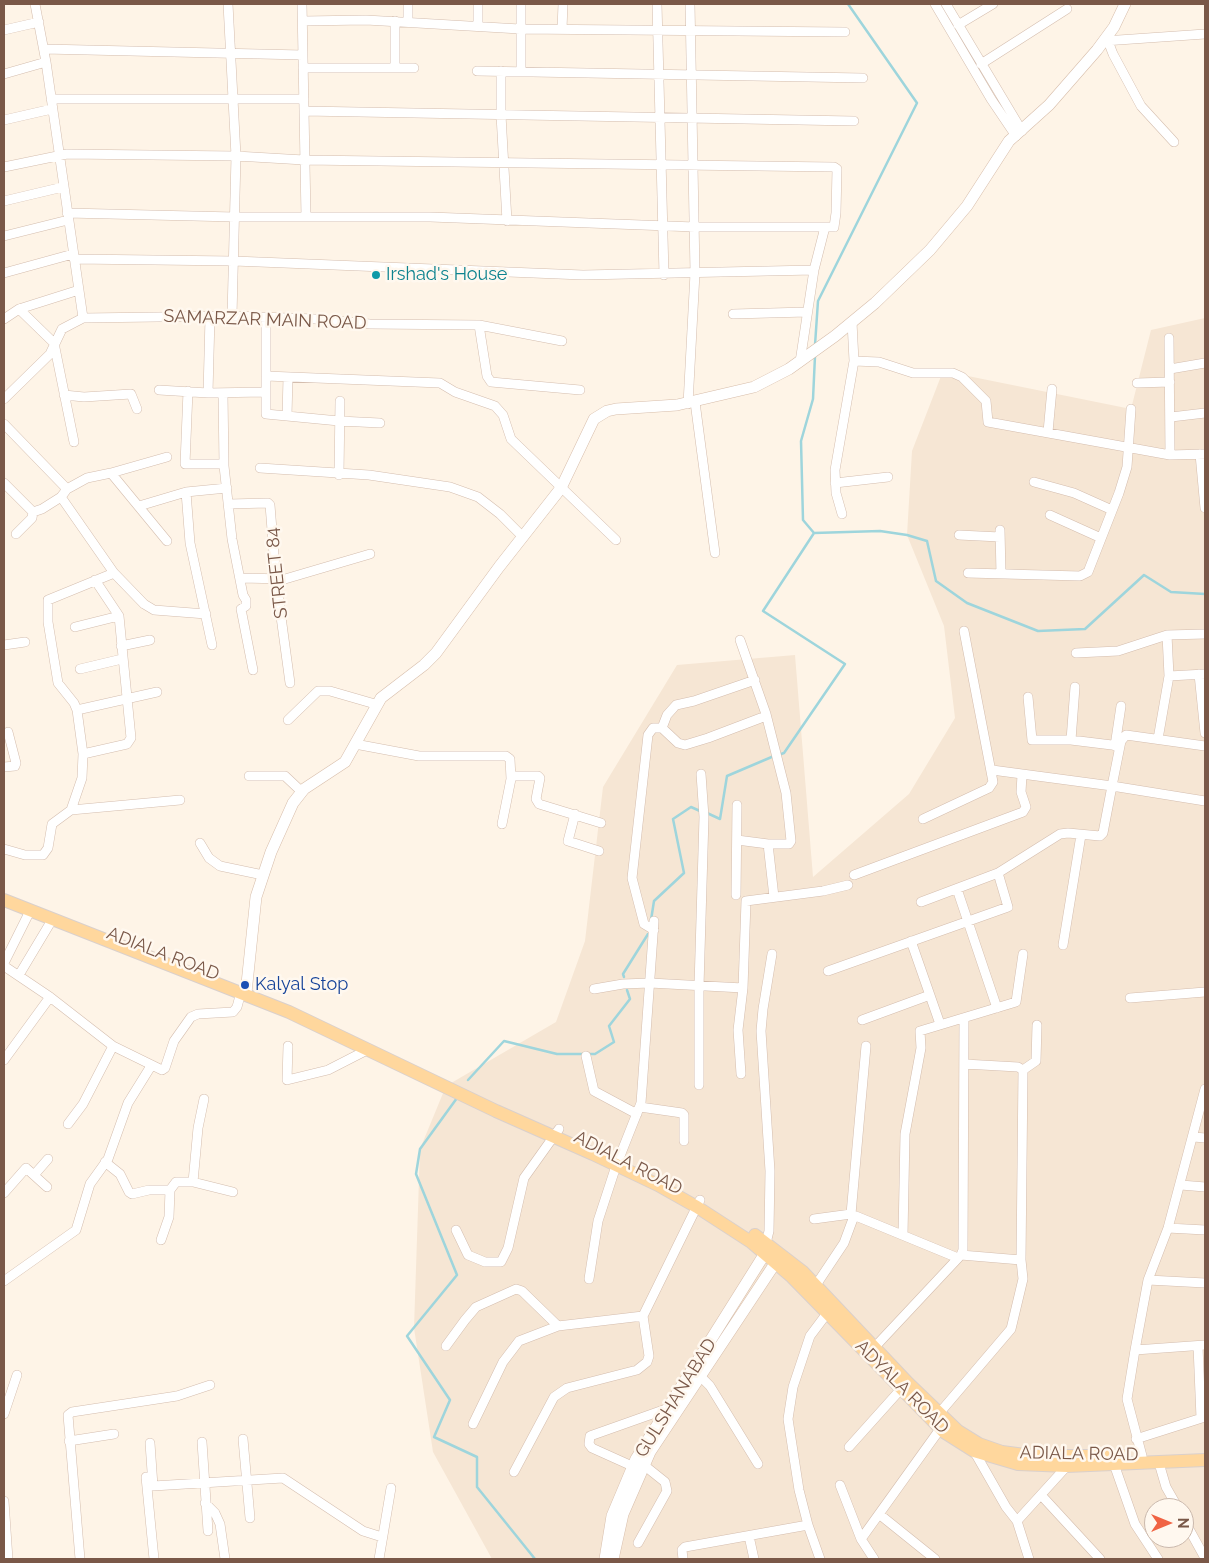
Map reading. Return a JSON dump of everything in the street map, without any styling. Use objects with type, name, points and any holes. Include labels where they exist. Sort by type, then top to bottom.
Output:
[{"type":"main road","points":[[245,990],[253,913],[263,875],[293,803],[302,792],[345,762],[375,704],[436,653],[561,488],[587,431],[601,414],[616,409],[692,403],[754,387],[802,360],[822,346],[852,322],[930,250],[968,206],[1009,141],[1019,134],[1069,84],[1106,41],[1121,6]]},
{"type":"main road","name":"ADIALA ROAD","points":[[4,892],[245,990],[496,1111],[556,1132]]},
{"type":"main road","name":"ADIALA ROAD","points":[[4,900],[52,920],[327,1021],[618,1162],[699,1204],[767,1248],[816,1285],[871,1350],[937,1421],[979,1444],[1002,1452],[1032,1456],[1142,1456],[1205,1452]]},
{"type":"main road","name":"ADIALA ROAD","points":[[699,1204],[751,1242],[767,1248]]},
{"type":"main road","name":"GULSHANABAD","points":[[613,1559],[623,1514],[638,1464],[650,1452],[767,1248]]},
{"type":"main road","name":"GULSHANABAD","points":[[605,1559],[612,1516],[669,1408],[778,1258]]},
{"type":"main road","name":"ADYALA ROAD","points":[[778,1258],[828,1312],[871,1350],[901,1389],[974,1451],[1018,1464],[1067,1466],[1205,1460]]},
{"type":"street","points":[[35,4],[46,62],[58,156],[83,318]]},
{"type":"street","points":[[228,4],[236,156],[232,316]]},
{"type":"street","points":[[302,4],[306,217]]},
{"type":"street","points":[[408,4],[408,22]]},
{"type":"street","points":[[478,4],[478,26]]},
{"type":"street","points":[[520,71],[521,4]]},
{"type":"street","points":[[562,29],[563,4]]},
{"type":"street","points":[[657,4],[664,274]]},
{"type":"street","points":[[690,4],[696,273],[692,403],[714,553]]},
{"type":"street","points":[[935,4],[992,100],[1019,134]]},
{"type":"street","points":[[946,4],[1019,134]]},
{"type":"street","points":[[958,25],[993,4]]},
{"type":"street","points":[[981,64],[1067,9]]},
{"type":"street","points":[[303,20],[395,21],[520,29],[691,29],[845,32]]},
{"type":"street","points":[[395,21],[395,68]]},
{"type":"street","points":[[4,30],[39,22]]},
{"type":"street","points":[[1174,142],[1142,106],[1106,41],[1205,34]]},
{"type":"street","points":[[44,49],[303,54]]},
{"type":"street","points":[[4,74],[46,62]]},
{"type":"street","points":[[303,68],[414,68]]},
{"type":"street","points":[[477,71],[864,78]]},
{"type":"street","points":[[501,71],[506,221]]},
{"type":"street","points":[[51,99],[304,99]]},
{"type":"street","points":[[4,120],[52,109]]},
{"type":"street","points":[[304,111],[692,120],[854,121]]},
{"type":"street","points":[[4,166],[66,154],[236,156],[304,160],[836,167],[834,227],[663,227],[430,217],[67,216],[4,236]]},
{"type":"street","points":[[4,201],[63,186]]},
{"type":"street","points":[[802,360],[814,270],[825,227]]},
{"type":"street","points":[[4,272],[74,256],[504,273],[664,274],[814,270]]},
{"type":"street","points":[[4,319],[19,309],[79,290]]},
{"type":"street","points":[[19,309],[54,343],[74,442]]},
{"type":"street","points":[[733,314],[807,312]]},
{"type":"street","name":"SAMARZAR MAIN ROAD","points":[[4,399],[50,354],[62,329],[83,318],[232,316],[370,324],[479,325],[562,341]]},
{"type":"street","points":[[208,393],[210,317]]},
{"type":"street","points":[[266,317],[266,414],[339,421],[380,422]]},
{"type":"street","points":[[842,514],[835,483],[837,454],[846,418],[854,361],[852,322]]},
{"type":"street","points":[[479,325],[487,376],[491,382],[580,390]]},
{"type":"street","points":[[1169,338],[1170,455]]},
{"type":"street","points":[[854,361],[879,362],[913,373],[953,373],[962,378],[986,401],[988,422],[1170,455],[1203,454],[1205,508]]},
{"type":"street","points":[[1170,370],[1205,363]]},
{"type":"street","points":[[266,376],[440,383],[455,392],[495,406],[503,415],[511,439],[616,540]]},
{"type":"street","points":[[287,416],[288,376]]},
{"type":"street","points":[[1137,383],[1170,382]]},
{"type":"street","points":[[1048,432],[1052,389]]},
{"type":"street","points":[[159,390],[208,393],[265,392]]},
{"type":"street","points":[[188,391],[185,464],[224,464]]},
{"type":"street","points":[[223,393],[224,464],[232,538],[247,604],[241,609],[253,670]]},
{"type":"street","points":[[64,395],[84,397],[131,394],[137,409]]},
{"type":"street","points":[[339,475],[340,401]]},
{"type":"street","points":[[968,573],[1080,576],[1088,572],[1127,467],[1131,409]]},
{"type":"street","points":[[1170,417],[1205,413]]},
{"type":"street","points":[[4,424],[67,489]]},
{"type":"street","points":[[32,512],[42,509],[61,497],[67,489],[87,478],[167,457]]},
{"type":"street","points":[[260,468],[339,475],[369,475],[450,487],[478,497],[500,514],[523,536]]},
{"type":"street","points":[[111,473],[167,541]]},
{"type":"street","points":[[835,483],[888,477]]},
{"type":"street","points":[[1034,482],[1074,493],[1112,510]]},
{"type":"street","points":[[4,483],[32,512],[32,518],[16,534]]},
{"type":"street","points":[[139,506],[186,492],[227,488]]},
{"type":"street","points":[[186,492],[190,543],[212,645]]},
{"type":"street","points":[[61,497],[114,573],[144,604],[154,610],[206,614]]},
{"type":"street","name":"STREET 84","points":[[229,504],[268,503],[270,505],[276,580],[290,683]]},
{"type":"street","points":[[1050,515],[1101,538]]},
{"type":"street","points":[[959,535],[1000,534],[1001,574]]},
{"type":"street","points":[[241,578],[285,579],[370,554]]},
{"type":"street","points":[[71,810],[82,778],[83,754],[74,704],[58,683],[47,605],[48,600],[52,598],[60,597],[114,573]]},
{"type":"street","points":[[83,754],[129,742],[119,616],[95,580]]},
{"type":"street","points":[[75,626],[119,616]]},
{"type":"street","points":[[923,819],[989,788],[993,782],[964,631]]},
{"type":"street","points":[[1076,653],[1118,651],[1168,635],[1205,634]]},
{"type":"street","points":[[1158,739],[1169,676],[1168,635]]},
{"type":"street","points":[[122,646],[150,640]]},
{"type":"street","points":[[737,840],[768,844],[789,844],[791,835],[786,793],[766,716],[740,640]]},
{"type":"street","points":[[4,645],[25,642]]},
{"type":"street","points":[[80,669],[122,659]]},
{"type":"street","points":[[1169,676],[1202,674],[1205,733]]},
{"type":"street","points":[[662,728],[667,715],[676,705],[694,701],[755,680]]},
{"type":"street","points":[[1071,740],[1075,687]]},
{"type":"street","points":[[76,710],[157,692]]},
{"type":"street","points":[[288,720],[318,692],[330,692],[375,704]]},
{"type":"street","points":[[1028,697],[1032,740],[1071,740],[1118,746]]},
{"type":"street","points":[[921,902],[998,873],[1060,834],[1098,837],[1103,833],[1118,746],[1121,706]]},
{"type":"street","points":[[589,1279],[598,1221],[618,1162],[639,1110],[654,925],[644,924],[632,878],[648,735],[654,728],[662,728],[678,743],[685,745],[766,716]]},
{"type":"street","points":[[4,767],[14,766],[16,763],[8,732]]},
{"type":"street","points":[[1118,746],[1126,735],[1205,746]]},
{"type":"street","points":[[355,744],[419,756],[506,756],[510,759],[511,776],[502,824]]},
{"type":"street","points":[[992,770],[1205,801]]},
{"type":"street","points":[[699,1085],[699,986],[704,818],[701,774]]},
{"type":"street","points":[[854,875],[1023,812],[1026,807],[1021,792],[1022,775]]},
{"type":"street","points":[[250,776],[285,776],[302,792]]},
{"type":"street","points":[[511,776],[540,778],[537,802],[601,823]]},
{"type":"street","points":[[4,849],[25,855],[43,855],[48,848],[52,824],[71,810],[180,800]]},
{"type":"street","points":[[736,895],[737,805]]},
{"type":"street","points":[[576,814],[568,841],[599,851]]},
{"type":"street","points":[[1063,945],[1081,835]]},
{"type":"street","points":[[200,843],[209,858],[220,866],[263,875]]},
{"type":"street","points":[[768,844],[774,897]]},
{"type":"street","points":[[828,972],[1008,907],[998,873]]},
{"type":"street","points":[[741,1074],[738,1030],[743,988],[744,904],[746,901],[823,891],[848,885]]},
{"type":"street","points":[[957,889],[997,1008]]},
{"type":"street","points":[[30,911],[4,964],[113,1046],[151,1066],[162,1070],[165,1068],[174,1041],[191,1017],[198,1014],[233,1012],[245,990]]},
{"type":"street","points":[[19,976],[52,920]]},
{"type":"street","points":[[911,941],[940,1024]]},
{"type":"street","points":[[767,1248],[770,1231],[770,1171],[761,1031],[772,954]]},
{"type":"street","points":[[903,1236],[905,1134],[921,1048],[920,1031],[1016,1002],[1019,997],[1023,954]]},
{"type":"street","points":[[594,989],[622,984],[743,988]]},
{"type":"street","points":[[1130,998],[1205,992]]},
{"type":"street","points":[[862,1020],[930,995]]},
{"type":"street","points":[[4,1060],[50,997]]},
{"type":"street","points":[[871,1350],[964,1250],[964,1019]]},
{"type":"street","points":[[1023,1070],[1036,1062],[1037,1025]]},
{"type":"street","points":[[68,1124],[82,1104],[113,1046]]},
{"type":"street","points":[[288,1046],[287,1080],[328,1070],[369,1049]]},
{"type":"street","points":[[816,1285],[844,1243],[852,1215],[866,1046]]},
{"type":"street","points":[[586,1056],[594,1091],[639,1110],[682,1113],[684,1115],[684,1141]]},
{"type":"street","points":[[964,1064],[1018,1067],[1023,1070]]},
{"type":"street","points":[[4,1280],[73,1234],[90,1184],[105,1162],[128,1103],[151,1066]]},
{"type":"street","points":[[861,1539],[880,1514],[937,1421],[1011,1329],[1024,1278],[1021,1260],[1023,1070]]},
{"type":"street","points":[[1142,1456],[1127,1399],[1135,1350],[1148,1280],[1168,1228],[1181,1185],[1205,1089]]},
{"type":"street","points":[[193,1182],[198,1128],[204,1099]]},
{"type":"street","points":[[456,1230],[468,1255],[486,1262],[502,1262],[508,1248],[524,1178],[556,1132]]},
{"type":"street","points":[[1194,1137],[1205,1138]]},
{"type":"street","points":[[34,1175],[48,1159]]},
{"type":"street","points":[[105,1162],[120,1174],[129,1192],[132,1194],[149,1190],[170,1190]]},
{"type":"street","points":[[4,1193],[26,1168],[47,1187]]},
{"type":"street","points":[[161,1240],[169,1217],[170,1190],[176,1182],[193,1182],[233,1192]]},
{"type":"street","points":[[1181,1185],[1205,1187]]},
{"type":"street","points":[[514,1472],[554,1397],[567,1388],[637,1370],[647,1362],[648,1356],[643,1316],[699,1204]]},
{"type":"street","points":[[814,1219],[852,1215],[959,1257],[1021,1260]]},
{"type":"street","points":[[1168,1228],[1205,1230]]},
{"type":"street","points":[[1148,1280],[1205,1283]]},
{"type":"street","points":[[446,1346],[464,1320],[476,1307],[516,1289],[522,1290],[558,1326]]},
{"type":"street","points":[[820,1559],[808,1525],[792,1456],[788,1419],[793,1387],[810,1336],[828,1312]]},
{"type":"street","points":[[472,1424],[503,1362],[519,1341],[558,1326],[643,1316]]},
{"type":"street","points":[[1135,1350],[1201,1345],[1203,1417],[1136,1439]]},
{"type":"street","points":[[697,1372],[715,1393],[758,1464]]},
{"type":"street","points":[[4,1414],[17,1375]]},
{"type":"street","points":[[80,1559],[68,1415],[72,1412],[177,1396],[210,1385]]},
{"type":"street","points":[[849,1448],[901,1389]]},
{"type":"street","points":[[638,1543],[667,1491],[665,1482],[638,1464],[592,1448],[589,1444],[590,1436],[669,1408]]},
{"type":"street","points":[[69,1441],[114,1434]]},
{"type":"street","points":[[243,1439],[245,1480],[250,1518]]},
{"type":"street","points":[[202,1442],[203,1482],[208,1531]]},
{"type":"street","points":[[148,1496],[153,1486],[150,1443]]},
{"type":"street","points":[[974,1451],[1006,1506],[1017,1521],[1029,1559]]},
{"type":"street","points":[[1159,1463],[1166,1487],[1172,1498]]},
{"type":"street","points":[[1114,1464],[1136,1524],[1158,1559]]},
{"type":"street","points":[[146,1466],[154,1559]]},
{"type":"street","points":[[1017,1521],[1067,1466]]},
{"type":"street","points":[[153,1486],[283,1478],[363,1531],[382,1537]]},
{"type":"street","points":[[840,1485],[861,1539],[874,1559]]},
{"type":"street","points":[[379,1559],[391,1488]]},
{"type":"street","points":[[1041,1495],[1100,1559]]},
{"type":"street","points":[[4,1500],[5,1559]]},
{"type":"street","points":[[205,1503],[215,1513],[220,1524],[224,1559]]},
{"type":"street","points":[[880,1514],[935,1559]]},
{"type":"street","points":[[683,1559],[682,1550],[685,1547],[808,1525]]},
{"type":"street","points":[[748,1536],[754,1559]]},
{"type":"street","points":[[1194,1538],[1205,1558]]},
{"type":"shaded area","points":[[1205,318],[1205,1559],[492,1559],[433,1452],[414,1328],[420,1149],[446,1086],[556,1022],[585,941],[603,787],[677,665],[795,655],[813,877],[909,794],[955,718],[944,626],[907,535],[912,451],[943,371],[1131,409],[1151,330]]},
{"type":"waterway","points":[[815,345],[818,301],[917,103],[848,4]]},
{"type":"waterway","points":[[815,356],[813,399],[801,441],[803,520],[814,533],[880,531],[907,535],[927,541],[936,581],[967,603],[1038,631],[1085,629],[1144,575],[1171,592],[1205,594]]},
{"type":"waterway","points":[[781,754],[784,753],[845,664],[763,611],[814,533]]},
{"type":"waterway","points":[[707,813],[720,819],[727,776],[774,756]]},
{"type":"waterway","points":[[651,920],[654,901],[684,873],[673,819],[691,807],[700,811]]},
{"type":"waterway","points":[[624,977],[623,974],[648,934]]},
{"type":"waterway","points":[[468,1080],[504,1041],[557,1054],[595,1054],[614,1042],[609,1026],[630,999],[627,990]]},
{"type":"waterway","points":[[457,1098],[420,1149],[416,1174],[457,1275],[407,1336],[450,1400],[434,1437],[477,1457],[477,1487],[535,1559]]},
{"type":"place","name":"Irshad's House","points":[[376,275]]},
{"type":"place","name":"Kalyal Stop","points":[[245,985]]}]
